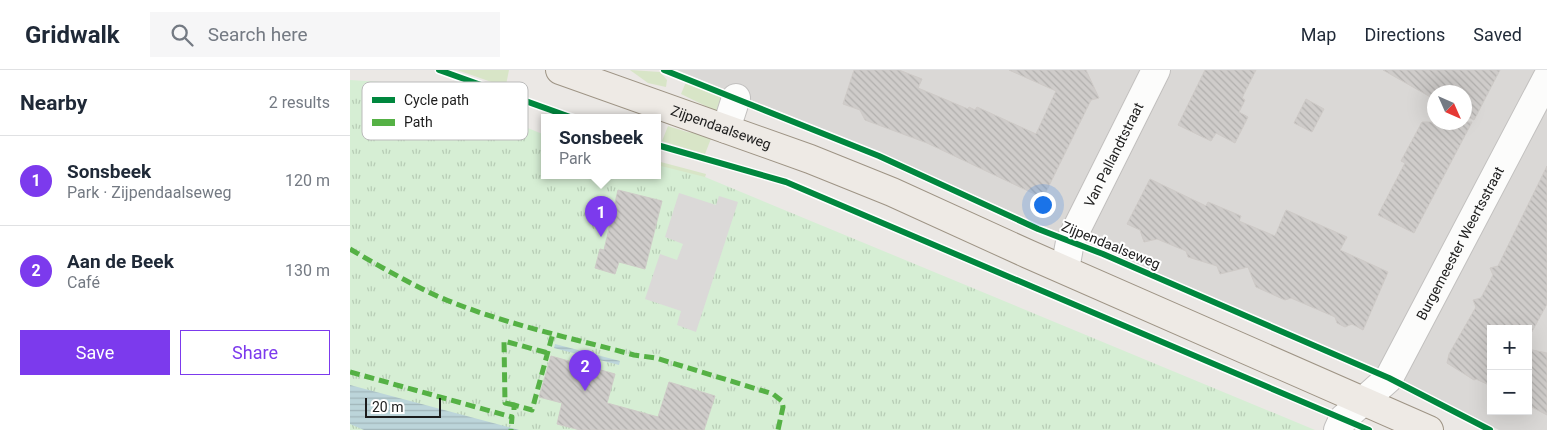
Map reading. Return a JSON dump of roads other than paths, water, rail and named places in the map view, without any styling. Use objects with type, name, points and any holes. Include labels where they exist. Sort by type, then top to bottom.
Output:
[{"type":"main road","name":"Zijpendaalseweg","points":[[574,72],[892,192],[1363,399],[1429,430]]},
{"type":"street","name":"Van Pallandtstraat","points":[[1065,269],[1070,242],[1156,70]]},
{"type":"street","name":"Burgemeester Weertsstraat","points":[[1338,430],[1343,419],[1388,378],[1547,78]]},
{"type":"street","points":[[726,129],[736,98]]},
{"type":"water","points":[[555,344],[620,361],[619,365],[554,348]]},
{"type":"water","points":[[350,385],[519,430],[364,430],[350,424]]},
{"type":"place","name":"Sonsbeek","points":[[601,237]]},
{"type":"place","name":"Aan de Beek","points":[[585,391]]}]
